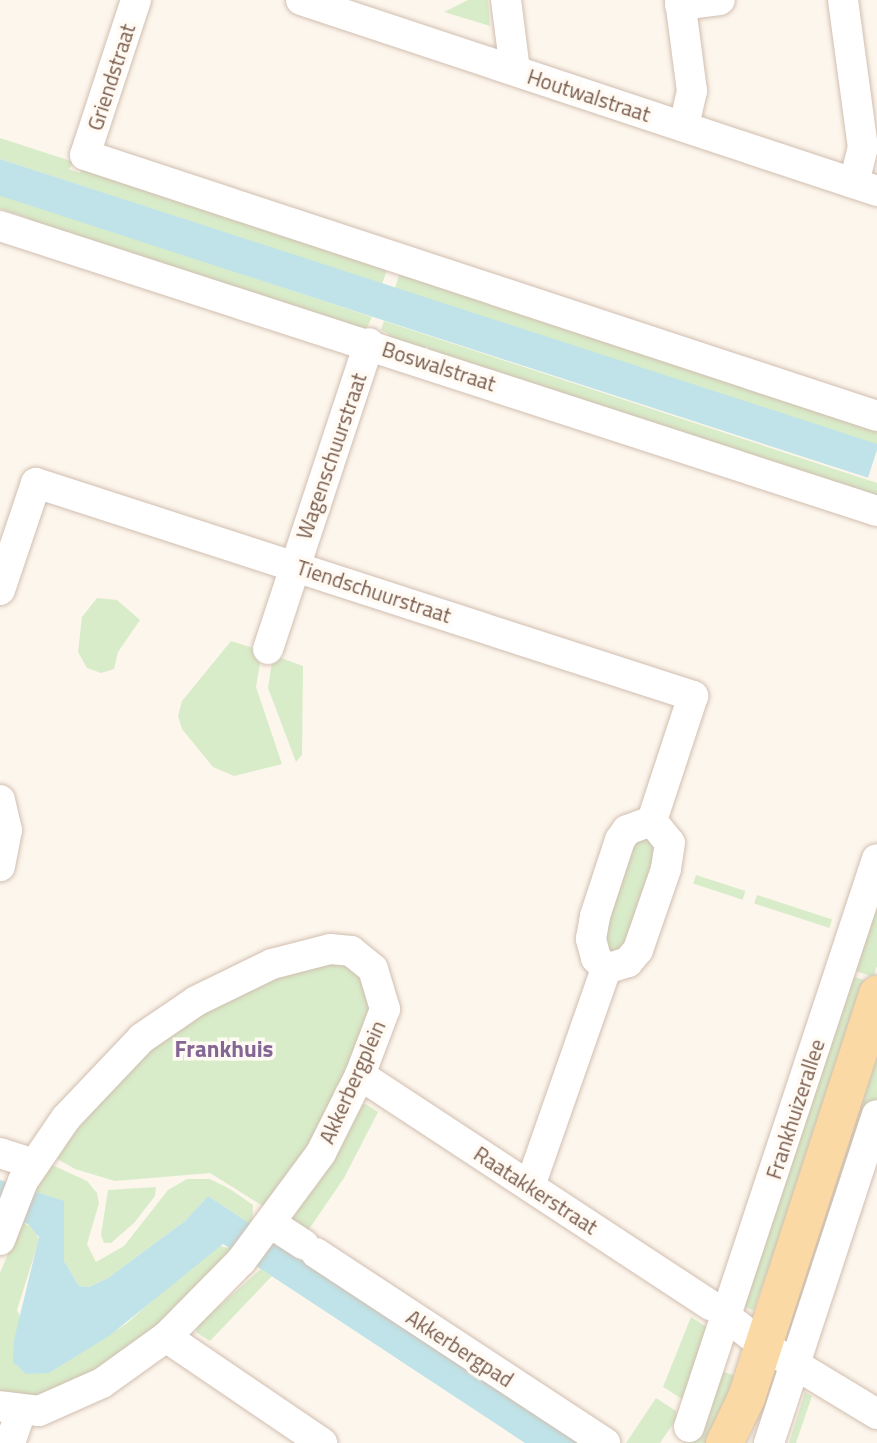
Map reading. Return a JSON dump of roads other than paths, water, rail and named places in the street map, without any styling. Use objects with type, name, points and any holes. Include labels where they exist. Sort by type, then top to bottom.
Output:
[{"type":"main road","name":"Frankhuizerallee","points":[[724,1443],[763,1345],[877,994]]},
{"type":"street","name":"Griendstraat","points":[[136,0],[85,155],[877,416]]},
{"type":"street","name":"Houtwalstraat","points":[[301,0],[866,187]]},
{"type":"street","points":[[506,0],[515,71]]},
{"type":"street","points":[[684,126],[692,91],[680,3],[720,0]]},
{"type":"street","points":[[843,0],[864,52],[863,147],[866,187]]},
{"type":"street","name":"Boswalstraat","points":[[0,226],[369,343],[877,511]]},
{"type":"street","name":"Wagenschuurstraat","points":[[268,649],[369,343]]},
{"type":"street","name":"Tiendschuurstraat","points":[[0,590],[36,483],[294,564],[693,696],[652,821]]},
{"type":"street","points":[[0,800],[7,830],[0,866]]},
{"type":"street","points":[[652,821],[670,843],[666,869],[638,950],[628,962],[606,969],[596,958],[591,939],[595,916],[620,840],[627,830],[652,821]]},
{"type":"street","name":"Frankhuizerallee","points":[[719,1311],[877,859]]},
{"type":"street","name":"Akkerbergplein","points":[[3,1230],[28,1175],[93,1084],[142,1038],[231,982],[272,964],[330,948],[363,958],[373,969],[384,996],[378,1033],[360,1075],[321,1153],[270,1227],[242,1261],[166,1338],[62,1404],[11,1408]]},
{"type":"street","points":[[530,1186],[606,969]]},
{"type":"street","name":"Raatakkerstraat","points":[[360,1075],[719,1311]]},
{"type":"street","points":[[769,1443],[877,1115]]},
{"type":"street","points":[[0,1153],[28,1175]]},
{"type":"street","name":"Akkerbergpad","points":[[270,1227],[310,1249],[605,1443]]},
{"type":"street","points":[[689,1427],[719,1311],[763,1345],[797,1363],[877,1415]]},
{"type":"street","points":[[166,1338],[322,1443]]},
{"type":"street","points":[[10,1443],[11,1408]]},
{"type":"water","points":[[0,159],[877,444],[868,478],[0,196]]},
{"type":"water","points":[[0,1180],[64,1201],[64,1261],[79,1286],[89,1287],[108,1278],[185,1221],[208,1196],[585,1443],[525,1443],[223,1244],[109,1336],[49,1373],[26,1374],[13,1362],[14,1340],[39,1237],[28,1224],[0,1214]]},
{"type":"district","name":"Frankhuis","points":[[224,1049]]}]
